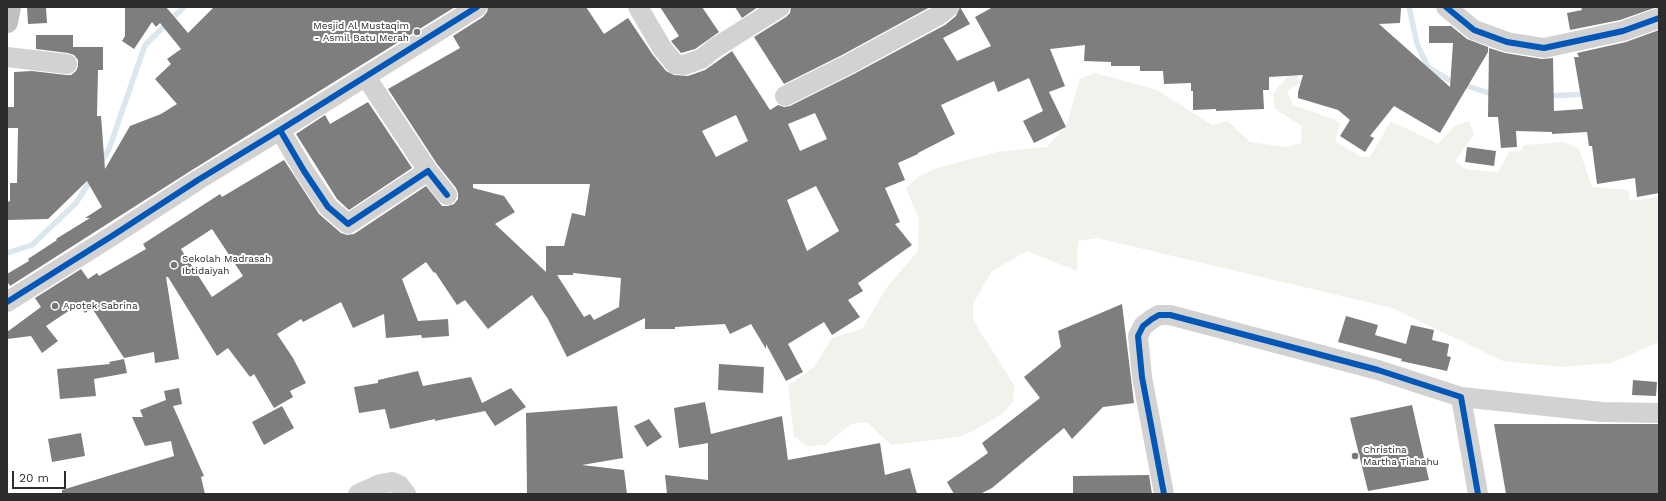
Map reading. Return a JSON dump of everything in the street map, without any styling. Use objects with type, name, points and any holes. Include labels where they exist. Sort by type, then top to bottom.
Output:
[{"type":"highway","points":[[7,22],[10,7]]},
{"type":"street","points":[[7,302],[198,180],[477,7]]},
{"type":"street","points":[[638,7],[662,48],[675,64],[684,65],[701,59],[715,48],[780,7]]},
{"type":"street","points":[[786,96],[939,15],[948,7]]},
{"type":"street","points":[[1446,7],[1474,30],[1506,42],[1544,48],[1623,31],[1659,18]]},
{"type":"street","points":[[7,57],[67,64]]},
{"type":"street","points":[[366,77],[428,170],[447,195]]},
{"type":"street","points":[[280,130],[328,207],[348,224],[428,170]]},
{"type":"street","points":[[1164,494],[1142,377],[1138,336],[1143,326],[1159,316],[1170,315],[1188,319],[1378,370],[1462,397],[1602,412],[1659,413]]},
{"type":"street","points":[[1462,397],[1478,494]]},
{"type":"street","points":[[358,494],[380,484],[392,482],[399,486],[406,494]]},
{"type":"shaded area","points":[[1294,69],[1301,83],[1287,91],[1293,105],[1334,119],[1340,125],[1335,141],[1362,157],[1370,157],[1391,121],[1438,144],[1454,126],[1469,121],[1474,134],[1455,161],[1466,169],[1498,172],[1510,151],[1520,152],[1524,145],[1564,142],[1579,149],[1592,187],[1628,190],[1630,201],[1659,197],[1659,342],[1611,363],[1562,367],[1503,361],[1392,308],[1097,238],[1078,241],[1077,271],[1027,251],[992,271],[973,304],[973,320],[1014,385],[1013,402],[1002,414],[973,431],[958,437],[891,445],[867,422],[851,424],[825,445],[808,446],[794,437],[788,386],[814,367],[832,338],[862,329],[887,287],[918,251],[919,219],[906,188],[918,177],[934,169],[997,152],[1047,147],[1066,127],[1080,79],[1095,73],[1157,90],[1212,125],[1228,121],[1250,142],[1286,147],[1301,143],[1302,126],[1275,109],[1273,93]]},
{"type":"building","points":[[27,7],[46,7],[47,23],[28,24]]},
{"type":"building","points":[[125,7],[166,7],[188,33],[214,7],[455,7],[192,170],[10,286],[7,281],[7,274],[29,261],[28,259],[57,240],[56,239],[90,218],[85,218],[102,207],[87,181],[48,219],[7,220],[7,202],[10,201],[10,183],[17,183],[18,128],[7,128],[7,107],[14,107],[14,72],[32,71],[71,75],[76,71],[78,66],[78,60],[74,55],[36,49],[36,35],[73,35],[73,47],[103,47],[103,70],[98,70],[97,116],[101,116],[105,169],[130,126],[161,114],[177,104],[155,79],[171,64],[167,59],[181,49],[160,23],[156,27],[152,22],[134,49],[122,41],[125,36]]},
{"type":"building","points":[[488,7],[586,7],[604,34],[628,18],[653,55],[666,71],[674,75],[688,76],[705,70],[732,51],[770,110],[778,105],[784,107],[790,106],[852,75],[945,25],[956,16],[960,7],[970,24],[943,38],[957,61],[991,46],[975,17],[993,7],[1401,8],[1400,23],[1379,24],[1450,87],[1453,43],[1429,43],[1429,26],[1451,26],[1467,39],[1488,47],[1488,52],[1440,133],[1394,106],[1370,136],[1374,138],[1365,152],[1340,136],[1350,120],[1338,110],[1298,98],[1298,92],[1303,75],[1269,77],[1269,90],[1263,90],[1264,109],[1216,111],[1216,109],[1193,110],[1193,91],[1191,91],[1191,83],[1164,84],[1163,71],[1140,71],[1140,66],[1111,66],[1111,62],[1084,61],[1085,45],[1050,49],[1065,86],[1049,92],[1066,127],[1034,143],[1023,121],[1043,111],[1029,78],[998,92],[994,81],[941,105],[955,134],[898,163],[905,180],[885,188],[900,222],[895,224],[912,245],[858,283],[863,291],[848,300],[860,317],[832,335],[824,322],[788,344],[803,372],[786,381],[766,344],[766,349],[751,324],[730,334],[725,324],[675,327],[675,329],[645,329],[645,318],[567,357],[548,319],[532,295],[488,329],[465,300],[457,305],[435,272],[434,273],[426,262],[402,279],[418,321],[448,319],[449,336],[422,338],[421,335],[386,338],[384,314],[353,328],[341,302],[303,322],[301,319],[277,334],[293,358],[306,383],[290,391],[293,397],[274,408],[254,374],[250,377],[228,348],[217,356],[168,277],[166,277],[179,359],[155,363],[154,352],[124,358],[92,308],[85,313],[79,304],[46,326],[58,341],[42,353],[31,336],[7,339],[7,332],[41,307],[35,298],[81,269],[88,279],[97,273],[99,276],[146,249],[143,244],[220,194],[222,197],[284,160],[319,214],[341,233],[347,235],[354,234],[426,186],[442,206],[454,204],[458,199],[456,188],[437,164],[388,89],[460,48],[453,36],[483,17],[487,12]],"holes":[[[815,113],[827,139],[800,151],[788,124]],[[736,115],[748,141],[716,157],[702,131]],[[473,184],[590,184],[585,216],[572,213],[564,246],[546,246],[546,272],[495,224],[515,212],[504,196],[473,188]],[[816,186],[839,231],[807,251],[787,200]],[[212,229],[243,276],[212,297],[181,249]],[[573,273],[621,278],[619,307],[594,320],[590,314],[584,317],[557,275],[573,275]]]},
{"type":"building","points":[[660,7],[702,7],[719,32],[695,49],[681,53],[671,41],[679,36]]},
{"type":"building","points":[[735,7],[758,7],[742,18]]},
{"type":"building","points":[[791,7],[930,7],[842,55],[784,84],[754,37],[786,17],[790,13]]},
{"type":"building","points":[[1581,7],[1657,7],[1620,20],[1570,30],[1567,13],[1582,10]]},
{"type":"building","points":[[1659,30],[1659,193],[1637,197],[1635,178],[1597,184],[1592,146],[1589,146],[1587,132],[1552,134],[1552,132],[1516,131],[1517,147],[1501,148],[1498,117],[1488,117],[1489,48],[1505,53],[1542,59],[1553,58],[1554,111],[1583,109],[1574,57],[1579,57],[1577,53],[1626,42]]},
{"type":"building","points":[[368,102],[412,168],[349,210],[337,199],[296,134],[325,115],[330,124]]},
{"type":"building","points":[[1467,147],[1496,151],[1494,166],[1465,162]]},
{"type":"building","points":[[1122,304],[1134,403],[1103,407],[1072,439],[1064,428],[992,488],[980,494],[954,494],[947,482],[988,453],[982,443],[1040,398],[1024,377],[1061,347],[1058,331]]},
{"type":"building","points":[[1346,316],[1378,325],[1375,335],[1406,344],[1411,325],[1434,330],[1432,340],[1449,344],[1447,356],[1451,357],[1447,371],[1401,361],[1402,359],[1338,342]]},
{"type":"building","points":[[124,359],[127,373],[94,379],[96,396],[60,399],[57,369],[110,364],[109,362]]},
{"type":"building","points":[[719,364],[764,367],[763,393],[718,390]]},
{"type":"building","points":[[418,371],[423,386],[471,377],[482,403],[511,388],[526,407],[495,426],[485,411],[435,421],[435,419],[390,429],[385,409],[359,413],[354,387],[378,383],[378,380]]},
{"type":"building","points":[[1633,380],[1657,382],[1656,396],[1632,395]]},
{"type":"building","points":[[179,388],[182,404],[173,406],[204,476],[201,477],[205,494],[62,494],[62,490],[174,456],[171,441],[145,446],[132,417],[143,417],[140,410],[166,400],[164,391]]},
{"type":"building","points":[[705,402],[711,434],[782,416],[788,460],[880,443],[885,475],[910,468],[917,494],[667,494],[665,475],[708,480],[708,443],[679,448],[674,408]]},
{"type":"building","points":[[1412,405],[1429,480],[1368,491],[1350,418]]},
{"type":"building","points":[[282,406],[294,428],[264,445],[252,422]]},
{"type":"building","points":[[617,406],[623,458],[582,465],[624,470],[627,494],[527,494],[526,413]]},
{"type":"building","points":[[649,419],[662,437],[647,447],[634,426]]},
{"type":"building","points":[[1494,424],[1659,424],[1659,494],[1506,494]]},
{"type":"building","points":[[81,433],[85,456],[52,462],[48,439]]},
{"type":"building","points":[[1149,475],[1152,494],[1073,494],[1073,476]]},
{"type":"waterway","points":[[100,164],[109,149],[145,45],[184,7]]},
{"type":"waterway","points":[[1409,7],[1417,44],[1428,67],[1449,80],[1495,95]]},
{"type":"waterway","points":[[1548,96],[1587,94]]},
{"type":"waterway","points":[[7,253],[32,245],[76,203],[92,178]]},
{"type":"cycle path","points":[[7,302],[198,180],[477,7]]},
{"type":"cycle path","points":[[1446,7],[1474,30],[1507,42],[1544,48],[1623,31],[1659,18]]},
{"type":"cycle path","points":[[280,130],[304,171],[328,207],[348,224],[428,171],[447,195]]},
{"type":"cycle path","points":[[1164,494],[1142,377],[1138,336],[1143,326],[1159,315],[1170,315],[1378,370],[1461,397],[1478,494]]},
{"type":"place","name":"Mesjid Al Mustaqim - Asmil Batu Merah","points":[[417,32]]},
{"type":"place","name":"Sekolah Madrasah Ibtidaiyah","points":[[174,265]]},
{"type":"place","name":"Apotek Sabrina","points":[[55,306]]},
{"type":"place","name":"Christina Martha Tiahahu","points":[[1355,456]]}]
